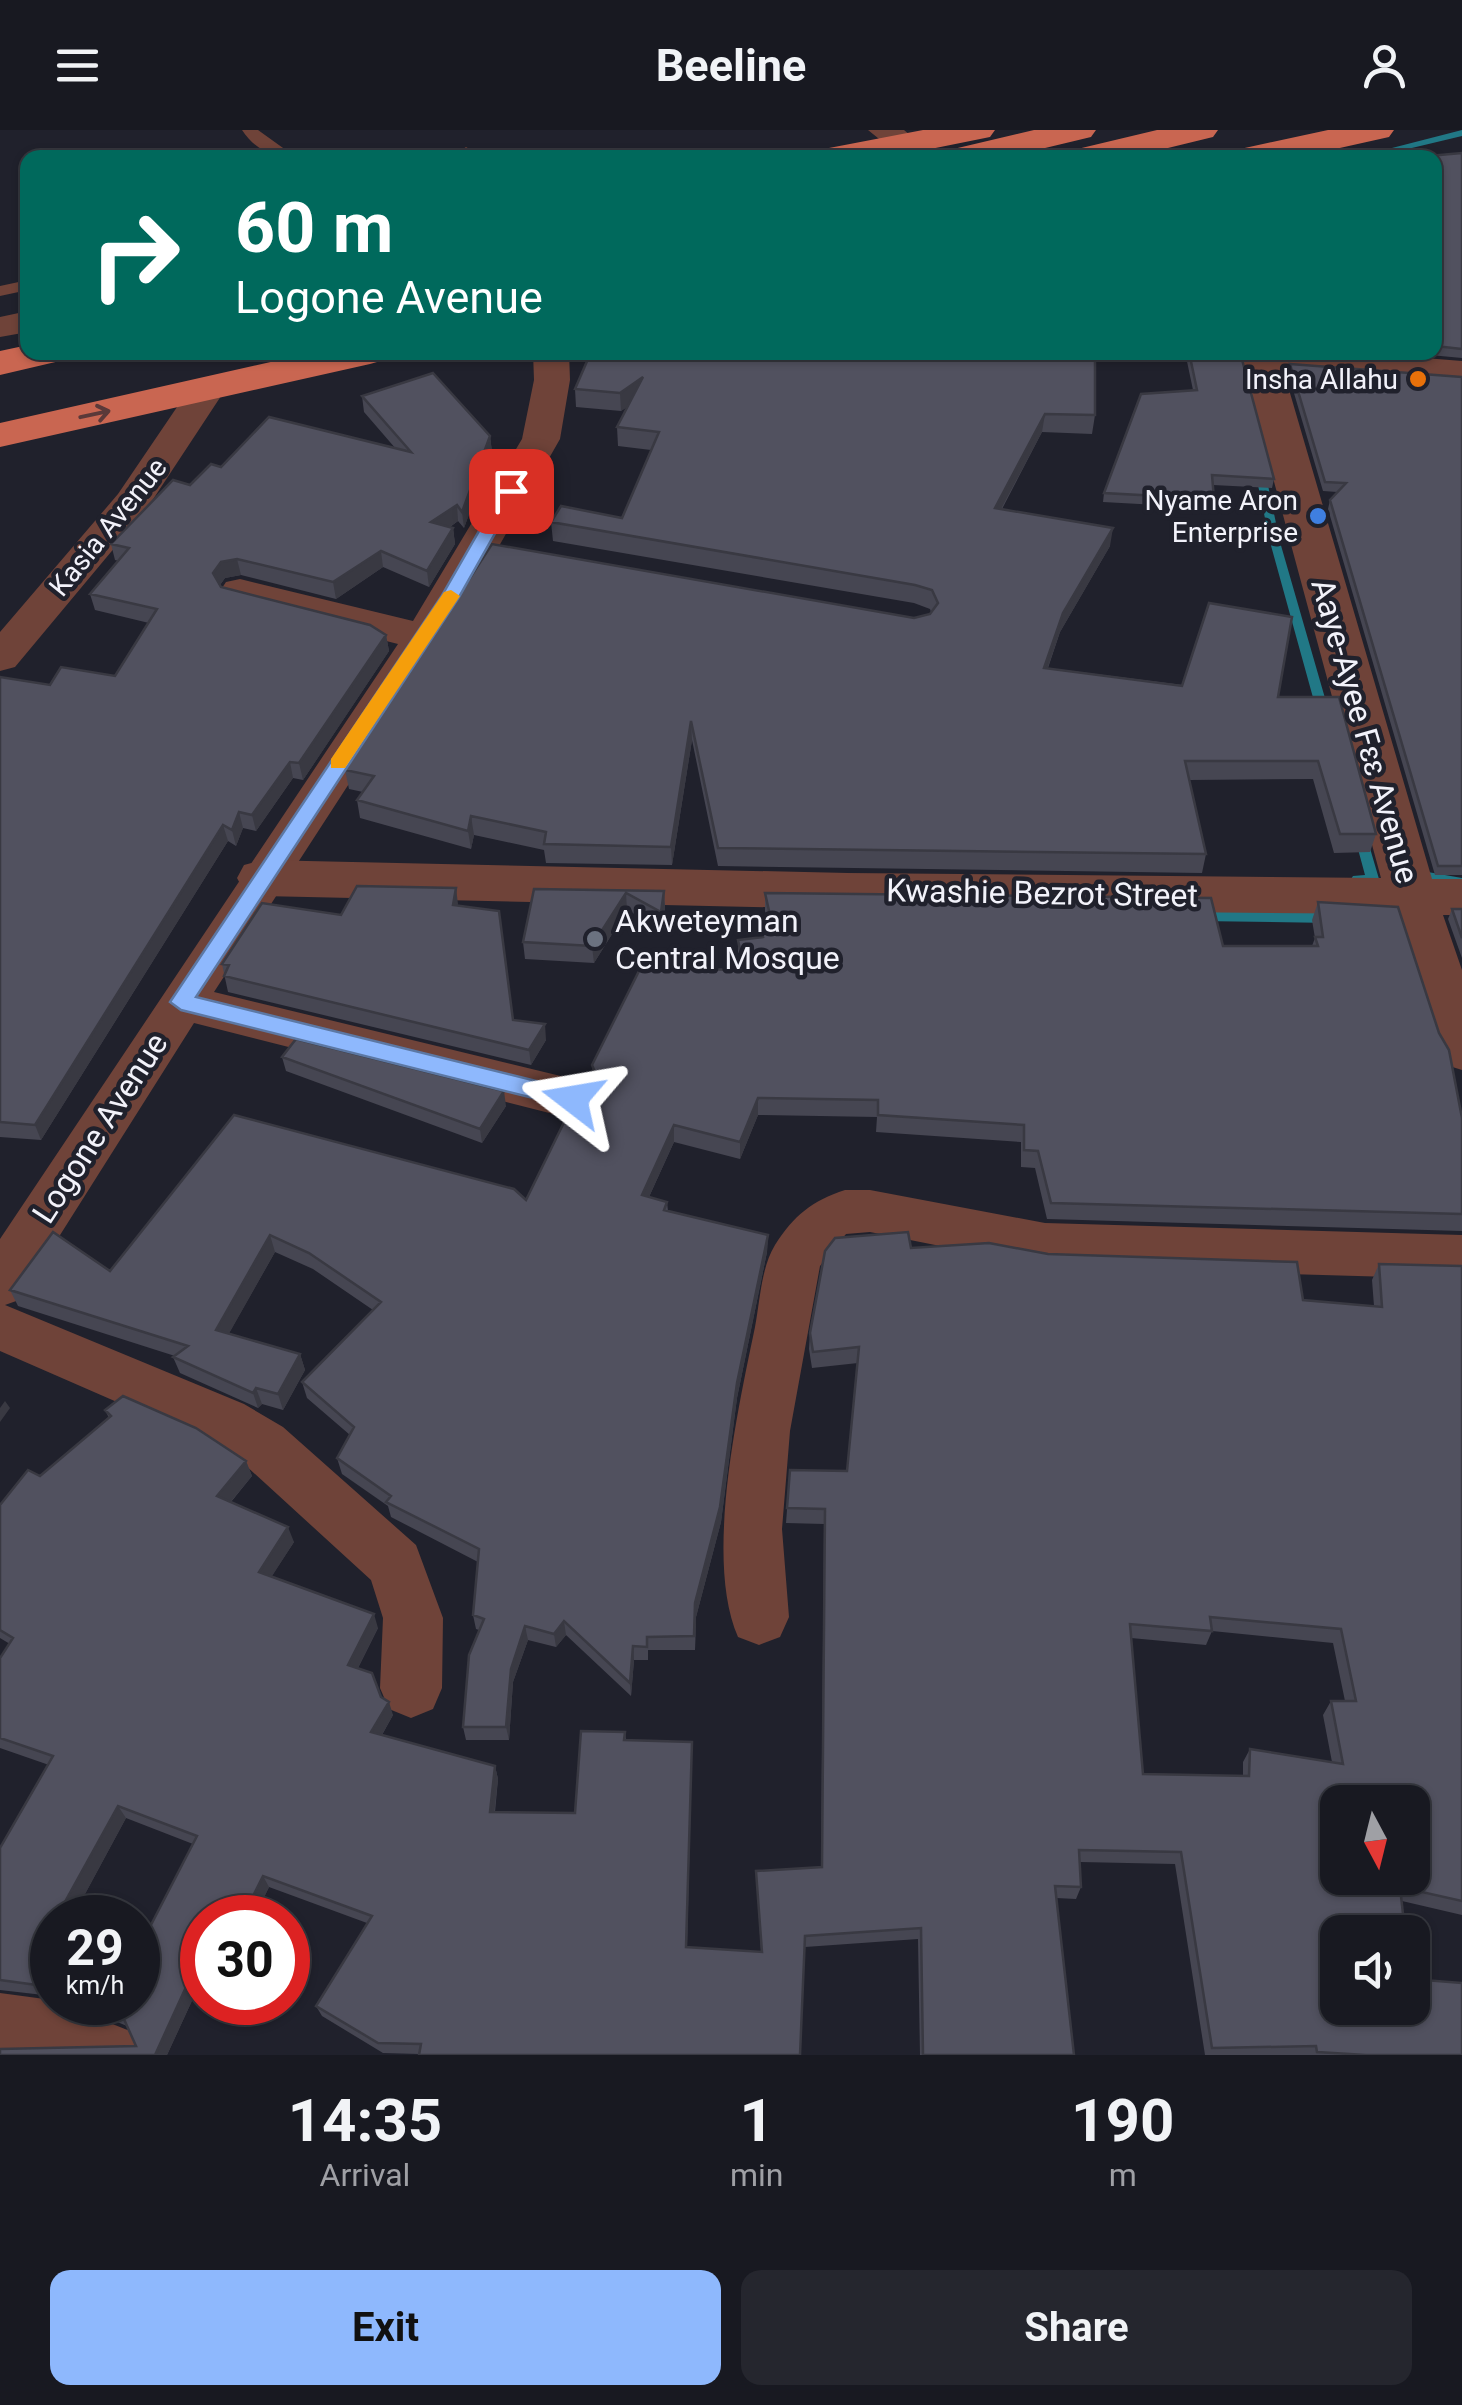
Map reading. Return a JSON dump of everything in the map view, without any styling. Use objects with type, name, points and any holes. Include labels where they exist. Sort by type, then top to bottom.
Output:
[{"type":"highway","points":[[854,150],[894,137],[1079,130]]},
{"type":"highway","points":[[1116,150],[1201,130]]},
{"type":"highway","points":[[1281,150],[1376,130]]},
{"type":"highway","points":[[0,403],[187,360]]},
{"type":"highway","points":[[0,435],[336,360]]},
{"type":"street","name":"Logone Avenue","points":[[0,1284],[423,636],[500,547],[541,439],[552,380],[551,360]]},
{"type":"street","name":"Aaye-Ayee Fɛɛ Avenue","points":[[1261,360],[1437,896],[1462,1049]]},
{"type":"street","points":[[1327,360],[1462,372]]},
{"type":"street","name":"Kasia Avenue","points":[[0,658],[132,502],[207,390]]},
{"type":"street","points":[[240,592],[423,636]]},
{"type":"street","name":"Kwashie Bezrot Street","points":[[262,878],[848,892],[1437,896]]},
{"type":"street","points":[[181,1002],[573,1099]]},
{"type":"street","points":[[760,1617],[753,1529],[762,1432],[795,1259],[827,1219],[845,1210],[870,1211],[1045,1245],[1462,1256]]},
{"type":"street","points":[[0,1326],[224,1422],[263,1445],[395,1564],[412,1618],[410,1688]]},
{"type":"street","points":[[0,2028],[53,2034],[106,2055]]},
{"type":"lane","points":[[250,130],[255,138],[275,150]]},
{"type":"building","points":[[1462,153],[1462,349],[1442,347],[1442,155]]},
{"type":"building","points":[[588,360],[1095,360],[1095,415],[1045,414],[995,508],[1113,528],[1063,613],[1044,668],[1182,686],[1209,603],[1292,617],[1278,697],[1339,697],[1376,834],[1340,834],[1318,761],[1185,761],[1206,854],[718,848],[691,721],[671,847],[544,844],[546,832],[471,816],[468,831],[357,800],[374,776],[345,770],[492,544],[914,618],[930,614],[938,603],[932,590],[915,585],[551,522],[561,506],[622,518],[659,432],[617,427],[643,377],[620,393],[575,389]]},
{"type":"building","points":[[1191,360],[1242,360],[1274,479],[1212,475],[1214,499],[1104,493],[1141,394],[1197,390]]},
{"type":"building","points":[[1290,364],[1462,377],[1462,866],[1438,866],[1330,500],[1346,483],[1325,482]]},
{"type":"building","points":[[433,373],[490,436],[462,512],[457,505],[431,522],[453,528],[427,571],[381,551],[333,582],[237,559],[221,562],[213,573],[221,587],[370,625],[386,635],[299,763],[290,762],[252,815],[239,812],[232,830],[223,825],[35,1125],[0,1122],[0,677],[50,685],[61,667],[115,676],[157,609],[90,594],[129,548],[111,544],[173,480],[190,485],[211,464],[221,467],[269,417],[411,452],[362,396]]},
{"type":"building","points":[[357,886],[456,888],[453,905],[499,911],[513,1020],[545,1024],[529,1050],[224,976],[229,965],[222,964],[262,903],[341,915]]},
{"type":"building","points":[[534,889],[664,891],[661,912],[626,893],[592,946],[523,942]]},
{"type":"building","points":[[765,893],[1211,898],[1223,946],[1318,946],[1315,937],[1323,937],[1318,902],[1398,907],[1439,1033],[1449,1050],[1462,1118],[1462,1214],[1051,1203],[1038,1151],[1024,1150],[1024,1125],[878,1115],[878,1100],[758,1098],[740,1142],[674,1125],[642,1195],[667,1202],[664,1210],[768,1235],[737,1383],[720,1507],[695,1603],[694,1636],[647,1637],[647,1647],[633,1646],[630,1683],[564,1621],[554,1634],[525,1626],[511,1669],[506,1727],[463,1727],[469,1655],[484,1619],[473,1615],[479,1549],[386,1502],[391,1496],[337,1458],[354,1427],[302,1382],[381,1302],[309,1253],[270,1235],[216,1330],[300,1354],[278,1394],[256,1388],[253,1393],[173,1357],[188,1346],[10,1290],[53,1232],[110,1271],[234,1115],[514,1189],[526,1200],[572,1106],[591,1100],[600,1084],[592,1065],[644,961],[692,969],[744,970],[738,940],[763,937],[760,925],[772,924]]},
{"type":"building","points":[[1452,909],[1462,909],[1462,938]]},
{"type":"building","points":[[296,1039],[504,1091],[480,1129],[282,1057]]},
{"type":"building","points":[[908,1232],[911,1248],[989,1243],[1048,1254],[1297,1262],[1303,1300],[1382,1307],[1379,1264],[1462,1266],[1462,1901],[1430,1894],[1430,1785],[1320,1785],[1320,1895],[1401,1895],[1403,1915],[1320,1915],[1320,2025],[1430,2025],[1430,1980],[1462,1983],[1462,2055],[1317,2052],[1316,2046],[1212,2048],[1181,1852],[1079,1850],[1081,1887],[1055,1886],[1074,2055],[923,2055],[921,1928],[805,1936],[800,2055],[419,2055],[421,2044],[378,2043],[316,2006],[372,1916],[263,1876],[254,1895],[180,1895],[180,2000],[155,2055],[0,2055],[0,2049],[136,2046],[127,2025],[160,2025],[160,1907],[197,1836],[118,1806],[69,1895],[30,1895],[30,1984],[0,1980],[0,1848],[53,1756],[0,1738],[0,1658],[13,1638],[0,1630],[0,1505],[28,1470],[40,1476],[111,1416],[105,1410],[123,1396],[196,1428],[246,1461],[217,1496],[288,1527],[259,1572],[374,1614],[348,1665],[372,1673],[381,1697],[389,1702],[371,1732],[495,1766],[490,1812],[575,1813],[581,1731],[625,1732],[624,1740],[692,1742],[686,1947],[762,1952],[756,1871],[822,1867],[825,1509],[787,1508],[790,1470],[847,1471],[859,1347],[813,1352],[810,1333],[825,1251],[835,1238]],"holes":[[[1210,1617],[1341,1629],[1356,1701],[1331,1701],[1343,1764],[1250,1749],[1249,1776],[1143,1774],[1130,1624],[1212,1631]]]},
{"type":"waterway","points":[[1391,150],[1462,133]]},
{"type":"waterway","points":[[1260,471],[1275,542],[1323,712]]},
{"type":"waterway","points":[[1357,879],[1373,879],[1361,838]]},
{"type":"waterway","points":[[1422,875],[1462,882]]},
{"type":"waterway","points":[[1198,916],[1332,918]]},
{"type":"slow traffic","points":[[338,764],[451,596]]},
{"type":"place","name":"Insha Allahu","points":[[1418,379]]},
{"type":"place","name":"Nyame Aron Enterprise","points":[[1318,516]]},
{"type":"place","name":"Akweteyman Central Mosque","points":[[595,939]]},
{"type":"route","points":[[511,491],[450,597],[181,1002],[573,1099]]}]
